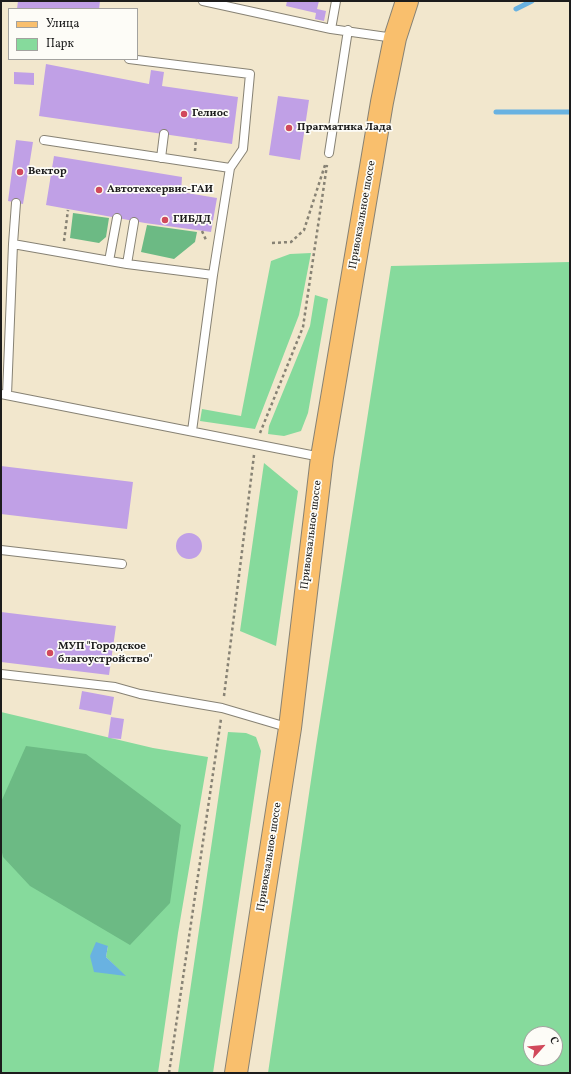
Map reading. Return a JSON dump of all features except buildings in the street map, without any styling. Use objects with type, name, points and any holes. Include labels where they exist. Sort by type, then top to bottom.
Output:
[{"type":"main road","name":"Привокзальное шоссе","points":[[236,1073],[290,728],[322,457],[395,38],[407,1]]},
{"type":"lane","points":[[203,1],[331,29],[348,30],[395,38]]},
{"type":"lane","points":[[331,29],[336,1]]},
{"type":"lane","points":[[329,153],[348,30]]},
{"type":"lane","points":[[137,60],[250,74],[243,149],[230,168],[213,274],[192,431]]},
{"type":"lane","points":[[161,158],[164,134]]},
{"type":"lane","points":[[44,140],[230,168]]},
{"type":"lane","points":[[16,203],[4,394],[255,445],[322,457]]},
{"type":"lane","points":[[109,261],[117,218]]},
{"type":"lane","points":[[127,264],[134,222]]},
{"type":"lane","points":[[13,244],[127,264],[213,274]]},
{"type":"lane","points":[[1,550],[122,564]]},
{"type":"lane","points":[[1,674],[115,687],[140,694],[222,708],[290,728]]},
{"type":"path","points":[[272,243],[291,242],[304,230],[329,153]]},
{"type":"path","points":[[169,1073],[222,708],[255,445],[303,327],[329,153]]},
{"type":"path","points":[[62,253],[68,210]]},
{"type":"green space","points":[[73,213],[109,218],[106,237],[99,243],[70,238]]},
{"type":"green space","points":[[147,225],[197,232],[195,242],[174,259],[141,252]]},
{"type":"green space","points":[[311,253],[299,315],[255,429],[200,421],[202,409],[241,416],[271,261],[290,254]]},
{"type":"green space","points":[[570,262],[570,1073],[268,1073],[316,746],[391,266]]},
{"type":"green space","points":[[315,295],[328,299],[308,413],[301,431],[284,436],[268,434],[269,426],[310,326]]},
{"type":"green space","points":[[264,463],[298,491],[276,646],[240,631]]},
{"type":"green space","points":[[1,712],[153,748],[208,757],[178,933],[158,1073],[1,1073]],"holes":[[[108,946],[106,957],[125,976],[90,956]]]},
{"type":"green space","points":[[228,732],[246,733],[256,737],[261,751],[213,1073],[178,1073]]},
{"type":"green space","points":[[26,746],[86,754],[181,825],[170,903],[130,945],[30,886],[3,857],[1,848],[1,802]]},
{"type":"water","points":[[96,942],[108,946],[106,957],[126,976],[94,972],[90,956]]},
{"type":"waterway","points":[[516,9],[532,1]]},
{"type":"waterway","points":[[496,112],[570,112]]},
{"type":"place","name":"Гелиос","points":[[184,114]]},
{"type":"place","name":"Прагматика Лада","points":[[289,128]]},
{"type":"place","name":"Вектор","points":[[20,172]]},
{"type":"place","name":"Автотехсервис-ГАИ","points":[[99,190]]},
{"type":"place","name":"ГИБДД","points":[[165,220]]},
{"type":"place","name":"МУП \"Городское благоустройство\"","points":[[50,653]]}]
